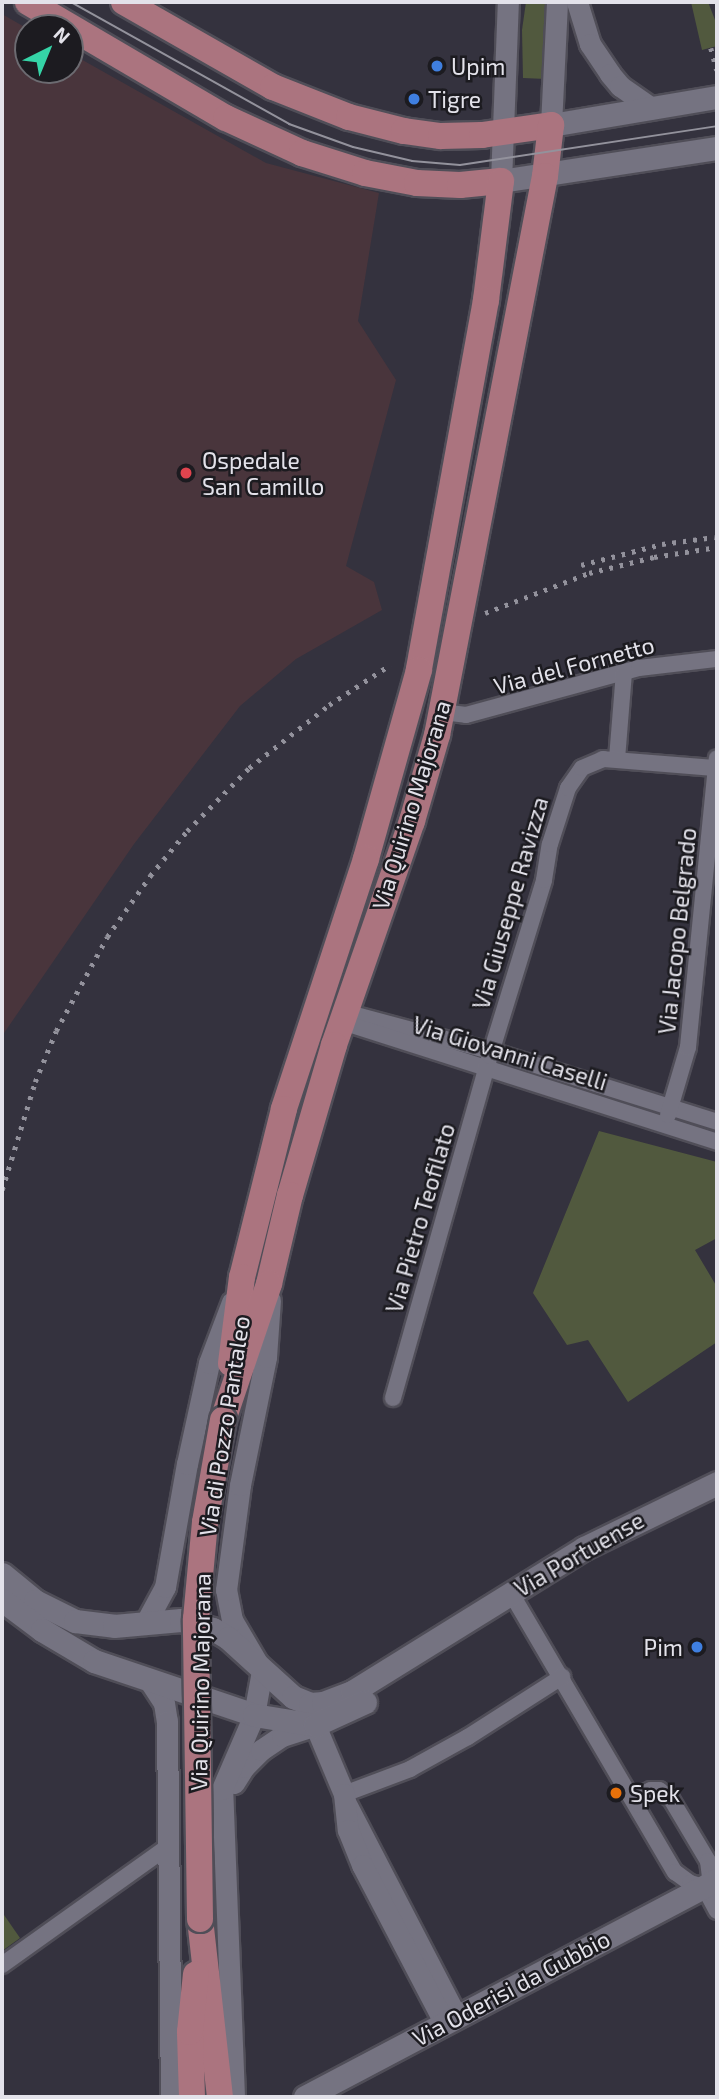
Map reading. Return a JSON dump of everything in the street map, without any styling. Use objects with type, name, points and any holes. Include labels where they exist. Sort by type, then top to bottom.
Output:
[{"type":"main road","points":[[28,2],[234,122],[302,153],[351,170],[417,183],[460,185],[545,176],[717,148]]},
{"type":"main road","points":[[124,2],[267,84],[325,110],[421,134],[461,136],[502,132],[717,97]]},
{"type":"main road","name":"Via Quirino Majorana","points":[[223,1420],[269,1284],[290,1195],[343,1017],[408,830],[442,712],[545,176],[551,125]]},
{"type":"main road","name":"Via Quirino Majorana","points":[[220,2097],[201,1932],[196,1619],[205,1522],[223,1420],[242,1277],[284,1109],[313,1011],[386,793],[419,670],[490,276],[501,181]]},
{"type":"main road","points":[[419,670],[427,697],[442,712]]},
{"type":"main road","points":[[386,793],[393,793],[401,800],[407,813],[408,830]]},
{"type":"main road","points":[[313,1011],[343,1017]]},
{"type":"main road","name":"Via Portuense","points":[[2,1574],[60,1616],[104,1626],[181,1620],[216,1630],[293,1698],[310,1704],[323,1703],[352,1692],[612,1532],[717,1483]]},
{"type":"main road","points":[[2,1600],[75,1651],[149,1680],[254,1715],[315,1725]]},
{"type":"main road","name":"Via Portuense","points":[[315,1725],[375,1696],[418,1663],[445,1635]]},
{"type":"main road","name":"Via Oderisi da Gubbio","points":[[305,2097],[711,1884]]},
{"type":"main road","name":"Via Quirino Majorana","points":[[192,2097],[191,2012],[201,1932]]},
{"type":"street","points":[[501,181],[508,2]]},
{"type":"street","points":[[551,125],[557,2]]},
{"type":"street","points":[[577,2],[586,34],[610,74],[620,86],[652,108]]},
{"type":"street","name":"Via del Fornetto","points":[[442,712],[463,715],[486,711],[624,672],[717,659]]},
{"type":"street","points":[[617,759],[624,672]]},
{"type":"street","name":"Via Giuseppe Ravizza","points":[[491,1051],[544,880],[550,844],[568,788],[576,774],[588,764],[617,759],[717,763]]},
{"type":"street","name":"Via Jacopo Belgrado","points":[[671,1107],[688,1047],[717,763]]},
{"type":"street","name":"Via Giovanni Caselli","points":[[343,1017],[491,1051],[717,1122]]},
{"type":"street","name":"Via Giovanni Caselli","points":[[343,1017],[486,1070],[717,1142]]},
{"type":"street","name":"Via Pietro Teofilato","points":[[393,1398],[491,1051]]},
{"type":"street","points":[[666,1125],[671,1107]]},
{"type":"street","name":"Via Quirino Majorana","points":[[145,1624],[161,1598],[169,1572],[187,1464],[209,1363],[242,1277]]},
{"type":"street","name":"Via di Pozzo Pantaleo","points":[[262,1671],[232,1620],[226,1590],[240,1485],[265,1357],[269,1284]]},
{"type":"street","points":[[169,1572],[181,1585],[214,1593],[226,1590]]},
{"type":"street","points":[[511,1593],[675,1872],[690,1884],[711,1884]]},
{"type":"street","points":[[234,2097],[224,1780],[254,1715],[262,1671]]},
{"type":"street","points":[[344,1794],[410,1769],[468,1737],[562,1677]]},
{"type":"street","name":"Via Quirino Majorana","points":[[149,1680],[164,1703],[167,1721],[171,2097]]},
{"type":"street","points":[[224,1811],[237,1777],[256,1754],[282,1736],[315,1725],[344,1794],[348,1830],[362,1865],[452,2020]]},
{"type":"street","points":[[638,1805],[643,1794],[652,1790],[659,1790],[670,1799],[708,1861],[717,1911]]},
{"type":"street","points":[[2,1965],[169,1846]]},
{"type":"shaded area","name":"Ospedale San Camillo","points":[[2,14],[14,21],[14,84],[84,84],[84,61],[266,163],[379,193],[358,321],[396,380],[346,566],[374,582],[382,610],[296,659],[240,706],[134,844],[2,1036]]},
{"type":"green space","points":[[526,2],[549,2],[546,79],[523,78],[522,30]]},
{"type":"green space","points":[[691,2],[708,2],[717,25],[717,46],[702,50]]},
{"type":"green space","points":[[599,1131],[717,1162],[717,1238],[695,1250],[717,1287],[717,1342],[628,1402],[588,1340],[567,1345],[533,1293]]},
{"type":"green space","points":[[2,1912],[20,1938],[2,1951]]},
{"type":"tram line","points":[[71,2],[289,124],[353,147],[412,161],[460,165],[717,126]]},
{"type":"railway","points":[[711,48],[717,70]]},
{"type":"railway","points":[[581,565],[662,544],[715,537]]},
{"type":"railway","points":[[485,613],[589,573],[654,557],[717,547]]},
{"type":"railway","points":[[2,1190],[35,1082],[56,1031],[107,937],[150,876],[187,831],[249,768],[329,705],[390,665]]},
{"type":"place","name":"Upim","points":[[437,66]]},
{"type":"place","name":"Tigre","points":[[414,99]]},
{"type":"place","name":"Ospedale San Camillo","points":[[186,473]]},
{"type":"place","name":"Pim","points":[[697,1647]]},
{"type":"place","name":"Spek","points":[[616,1793]]}]
